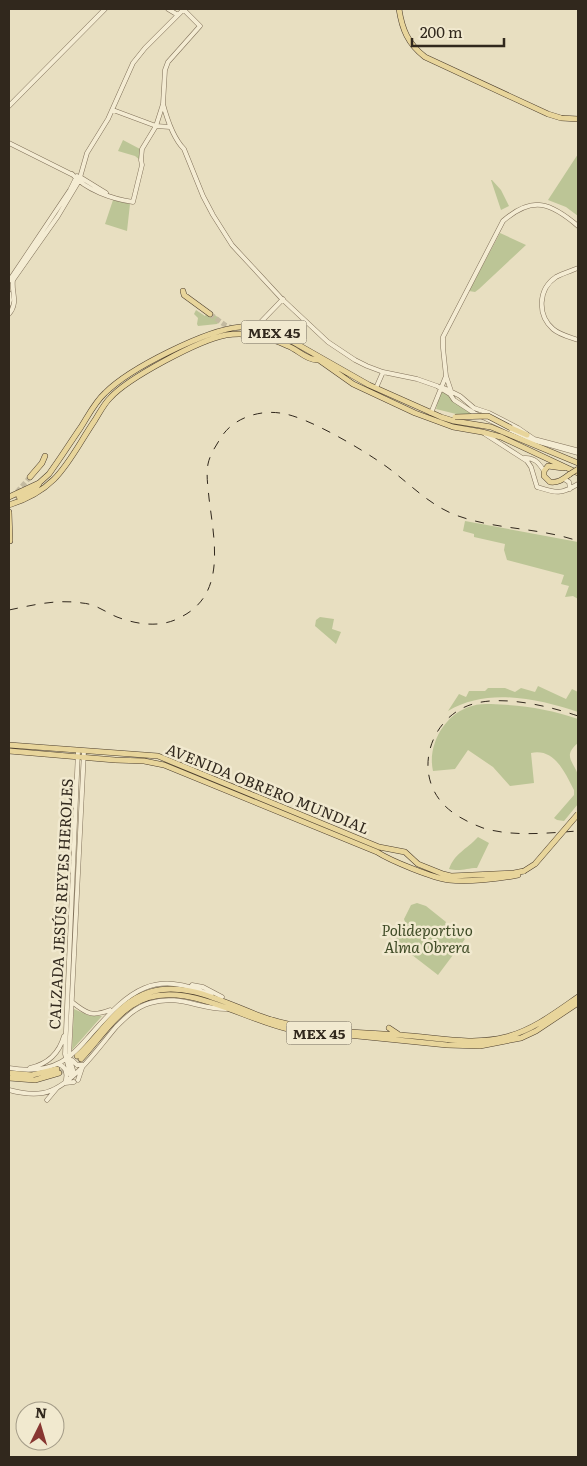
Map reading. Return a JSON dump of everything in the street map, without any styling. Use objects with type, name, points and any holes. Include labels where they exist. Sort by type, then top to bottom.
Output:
[{"type":"main road","points":[[399,10],[407,37],[414,47],[425,56],[548,114],[562,118],[578,119]]},
{"type":"main road","points":[[184,291],[184,296],[210,314]]},
{"type":"main road","name":"MEX 45","points":[[9,497],[39,483],[49,474],[99,399],[115,383],[142,366],[210,334],[235,328],[255,328],[281,335],[376,388],[440,417],[491,427],[578,463]]},
{"type":"main road","points":[[242,330],[270,335],[288,346]]},
{"type":"main road","name":"MEX 45","points":[[9,505],[22,501],[42,490],[59,476],[109,399],[124,384],[187,350],[213,339],[238,334],[260,336],[288,346],[313,361],[318,360],[353,384],[390,402],[446,425],[501,437],[571,472],[578,473]]},
{"type":"main road","points":[[124,384],[140,371],[175,354]]},
{"type":"main road","points":[[440,417],[486,416],[527,435]]},
{"type":"main road","points":[[30,477],[46,456]]},
{"type":"main road","points":[[571,472],[551,465],[544,470],[544,476],[550,482],[558,482],[578,468]]},
{"type":"main road","points":[[20,497],[35,490],[39,483]]},
{"type":"main road","points":[[9,512],[10,541]]},
{"type":"main road","name":"AVENIDA OBRERO MUNDIAL","points":[[9,745],[164,765],[370,849],[391,860],[450,878]]},
{"type":"main road","points":[[9,751],[80,755]]},
{"type":"main road","name":"AVENIDA OBRERO MUNDIAL","points":[[80,755],[140,753],[158,756],[378,847],[405,852],[418,864],[450,878]]},
{"type":"main road","points":[[450,878],[512,876],[525,872],[537,864],[578,815]]},
{"type":"main road","name":"MEX 45","points":[[75,1058],[123,1007],[146,993],[161,989],[178,989],[199,994],[282,1023],[341,1030],[473,1040],[503,1038],[532,1028],[578,997]]},
{"type":"main road","name":"MEX 45","points":[[75,1058],[134,1004],[158,994],[180,994],[270,1025],[288,1029],[446,1045],[480,1046],[521,1038],[536,1031],[578,1003]]},
{"type":"main road","points":[[389,1028],[399,1034]]},
{"type":"main road","points":[[9,1073],[32,1075],[58,1069]]},
{"type":"main road","points":[[9,1078],[35,1080],[58,1069]]},
{"type":"street","points":[[9,106],[105,9]]},
{"type":"street","points":[[168,9],[178,15]]},
{"type":"street","points":[[9,143],[72,174],[78,178],[90,187],[115,198],[133,202],[142,165],[142,149],[156,126],[163,104],[165,70],[168,62],[200,26],[184,9],[145,48],[133,63],[113,110],[95,142],[87,152],[78,178],[58,216],[13,280],[14,304],[9,314]]},
{"type":"street","points":[[163,104],[170,127],[179,145],[184,149],[203,196],[230,240],[260,277],[309,326],[328,342],[355,360],[383,371],[417,379],[451,391],[460,396],[467,406],[518,428],[534,439],[578,452]]},
{"type":"street","points":[[113,110],[156,126],[170,127]]},
{"type":"street","points":[[78,178],[115,198]]},
{"type":"street","points":[[9,280],[78,178]]},
{"type":"street","points":[[451,391],[446,376],[443,337],[503,221],[517,209],[532,205],[543,205],[559,212],[578,226]]},
{"type":"street","points":[[578,268],[557,277],[551,282],[542,296],[542,312],[552,328],[559,333],[578,340]]},
{"type":"street","points":[[9,293],[9,304]]},
{"type":"street","points":[[255,328],[282,299]]},
{"type":"street","points":[[376,388],[383,371]]},
{"type":"street","points":[[431,412],[446,376]]},
{"type":"street","points":[[441,388],[487,420],[532,440],[578,452]]},
{"type":"street","points":[[478,431],[524,458],[530,465],[537,486],[548,491],[561,493],[578,484]]},
{"type":"street","points":[[524,458],[534,459],[544,470]]},
{"type":"street","points":[[564,479],[569,482],[570,489]]},
{"type":"street","points":[[548,491],[544,484],[550,482]]},
{"type":"street","name":"CALZADA JESÚS REYES HEROLES","points":[[75,1058],[72,1002],[80,755]]},
{"type":"street","name":"CALZADA JESÚS REYES HEROLES","points":[[75,1058],[65,1029],[80,755]]},
{"type":"street","points":[[9,1068],[24,1070],[58,1069],[75,1058],[112,1010],[142,988],[160,984],[203,987],[222,997]]},
{"type":"street","points":[[184,985],[203,991],[226,1003]]},
{"type":"street","points":[[72,1002],[81,1009],[93,1014],[112,1010]]},
{"type":"street","points":[[24,1070],[38,1066],[52,1058],[61,1047],[65,1029]]},
{"type":"street","points":[[47,1100],[73,1075],[75,1058]]},
{"type":"street","points":[[73,1075],[75,1058]]},
{"type":"street","points":[[65,1083],[76,1081],[75,1058]]},
{"type":"street","points":[[58,1069],[61,1065],[66,1071],[65,1083]]},
{"type":"street","points":[[9,1090],[22,1094],[32,1094],[58,1088]]},
{"type":"green space","points":[[123,140],[140,149],[140,160],[135,156],[118,151]]},
{"type":"green space","points":[[578,154],[578,216],[566,207],[548,200]]},
{"type":"green space","points":[[491,180],[501,190],[509,206],[501,210]]},
{"type":"green space","points":[[113,200],[130,204],[127,231],[105,224]]},
{"type":"green space","points":[[500,233],[526,245],[479,289],[475,292],[469,291]]},
{"type":"green space","points":[[196,310],[205,316],[209,311],[219,318],[220,321],[217,324],[198,326],[198,318],[194,314]]},
{"type":"green space","points":[[441,389],[477,415],[456,414],[436,409]]},
{"type":"green space","points":[[465,521],[578,542],[578,599],[573,596],[565,597],[569,586],[561,584],[564,575],[507,560],[504,550],[505,544],[474,537],[474,534],[463,531]]},
{"type":"green space","points":[[320,617],[334,619],[332,629],[341,632],[336,644],[315,626],[316,620]]},
{"type":"green space","points":[[538,686],[566,699],[572,689],[578,692],[578,712],[530,700],[496,697],[479,699],[448,711],[459,694],[466,697],[469,691],[505,688],[515,692],[521,688],[535,692]]},
{"type":"green space","points":[[491,704],[535,708],[578,719],[578,743],[571,752],[570,759],[579,778],[578,804],[564,821],[554,818],[574,795],[574,790],[558,763],[547,754],[531,753],[534,783],[510,786],[493,767],[468,750],[455,769],[433,771],[433,751],[440,731],[446,723],[462,710],[472,706]]},
{"type":"green space","points":[[478,837],[489,843],[477,868],[449,869],[458,855]]},
{"type":"green space","name":"Polideportivo Alma Obrera","points":[[417,903],[426,906],[465,939],[438,975],[394,941],[406,925],[404,919],[411,905]]},
{"type":"green space","points":[[74,1009],[90,1016],[102,1016],[72,1050]]},
{"type":"tunnel","points":[[210,314],[225,325],[235,329]]},
{"type":"tunnel","points":[[221,334],[241,330]]},
{"type":"tunnel","points":[[17,492],[30,477]]},
{"type":"tunnel","points":[[59,1073],[81,1059]]},
{"type":"railway","points":[[9,610],[45,603],[73,602],[92,605],[125,620],[158,624],[181,617],[196,607],[205,595],[214,565],[213,531],[207,481],[209,460],[222,436],[233,424],[256,414],[272,412],[305,420],[351,444],[395,473],[426,499],[453,514],[484,523],[563,536],[578,541]]},
{"type":"railway","points":[[578,716],[540,705],[512,701],[473,704],[459,710],[448,719],[432,743],[428,757],[428,771],[432,786],[439,799],[448,809],[477,826],[506,833],[578,831]]}]
